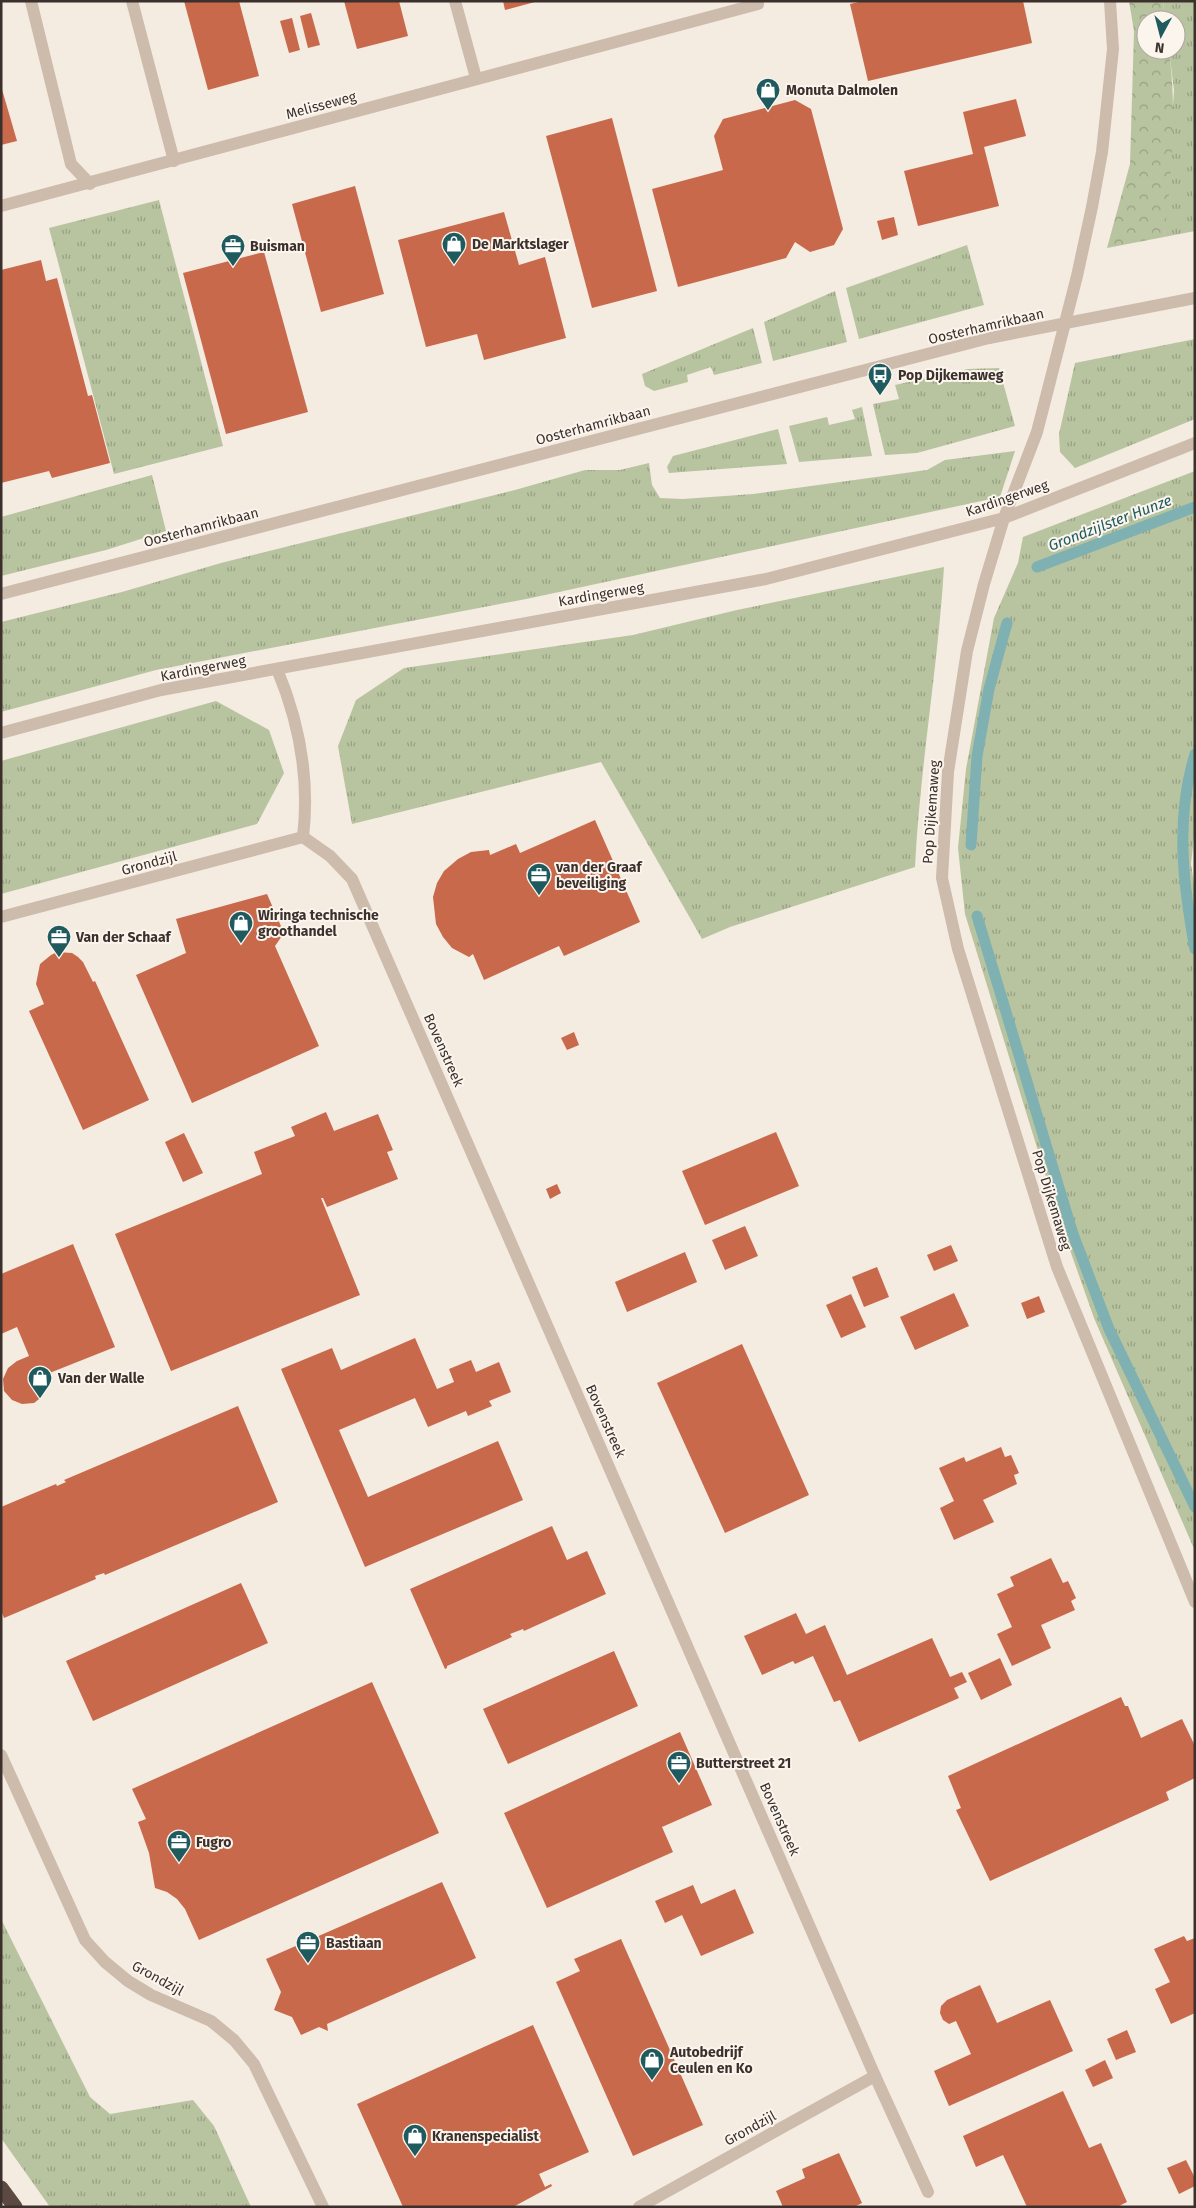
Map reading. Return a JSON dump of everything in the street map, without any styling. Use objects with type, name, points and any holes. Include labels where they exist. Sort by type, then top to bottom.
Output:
[{"type":"highway","points":[[1,2188],[15,2207]]},
{"type":"street","points":[[30,1],[71,164],[90,184]]},
{"type":"street","points":[[132,1],[174,161]]},
{"type":"street","points":[[454,1],[476,78]]},
{"type":"street","name":"Melisseweg","points":[[1,206],[90,184],[476,78],[758,4],[758,1]]},
{"type":"street","name":"Pop Dijkemaweg","points":[[1110,1],[1113,49],[1102,152],[1092,207],[1077,276],[1037,432],[1004,518],[966,651],[954,719],[946,798],[942,878],[958,949],[1057,1268],[1195,1602]]},
{"type":"street","name":"Oosterhamrikbaan","points":[[1,594],[989,338],[1195,298]]},
{"type":"street","name":"Kardingerweg","points":[[1,733],[161,690],[766,579],[1004,518],[1195,443]]},
{"type":"street","points":[[276,669],[288,696],[303,752],[306,784],[304,837]]},
{"type":"street","name":"Grondzijl","points":[[1,918],[304,837]]},
{"type":"street","name":"Bovenstreek","points":[[304,837],[330,856],[352,879],[875,2076],[928,2192]]},
{"type":"street","name":"Grondzijl","points":[[1,1755],[84,1940],[105,1962],[128,1981],[152,1995],[210,2021],[234,2040],[254,2064],[323,2207]]},
{"type":"street","name":"Grondzijl","points":[[639,2207],[875,2076]]},
{"type":"green space","points":[[1129,1],[1163,1],[1164,10],[1136,10],[1136,60],[1170,60],[1173,120],[1164,237],[1107,248],[1130,164],[1134,31]]},
{"type":"green space","points":[[1163,1],[1195,1],[1195,231],[1164,237],[1174,90],[1170,60],[1186,60],[1186,10],[1164,10]]},
{"type":"green space","points":[[159,200],[223,446],[114,474],[49,228]]},
{"type":"green space","points":[[967,245],[984,305],[859,339],[846,288]]},
{"type":"green space","points":[[835,291],[847,342],[773,361],[764,322]]},
{"type":"green space","points":[[753,328],[762,363],[714,375],[711,367],[687,375],[688,382],[654,391],[645,386],[642,374]]},
{"type":"green space","points":[[1195,339],[1195,419],[1075,468],[1060,452],[1059,434],[1075,363]]},
{"type":"green space","points":[[999,368],[1015,426],[917,453],[885,455],[873,404],[899,399],[895,385],[968,369]]},
{"type":"green space","points":[[862,407],[872,456],[799,462],[789,426],[827,417],[829,425],[855,419],[852,410]]},
{"type":"green space","points":[[778,429],[787,464],[669,473],[667,467],[673,456]]},
{"type":"green space","points":[[1015,451],[1000,497],[531,598],[156,670],[1,712],[1,622],[122,592],[221,563],[515,490],[585,470],[620,470],[649,463],[652,485],[660,498],[683,499],[753,494],[927,470],[945,460]]},
{"type":"green space","points":[[1195,471],[1195,828],[1191,864],[1195,891],[1195,1551],[1094,1318],[1059,1219],[965,914],[958,848],[966,769],[994,618],[1018,563],[1023,537]]},
{"type":"green space","points":[[152,475],[166,531],[106,550],[1,576],[1,517]]},
{"type":"green space","points":[[944,567],[938,642],[917,829],[915,867],[730,927],[702,939],[601,762],[352,824],[338,746],[356,700],[404,668],[633,635],[737,610]]},
{"type":"green space","points":[[216,701],[269,730],[284,773],[257,824],[1,894],[1,761]]},
{"type":"green space","points":[[1,1919],[90,2097],[110,2114],[193,2100],[214,2126],[251,2207],[50,2207],[1,2138]]},
{"type":"building","points":[[184,1],[239,1],[259,76],[208,90]]},
{"type":"building","points":[[344,1],[399,1],[408,36],[357,49]]},
{"type":"building","points":[[503,1],[535,1],[535,2],[505,10]]},
{"type":"building","points":[[863,1],[1023,1],[1032,43],[868,81],[850,4]]},
{"type":"building","points":[[311,13],[320,45],[308,48],[300,16]]},
{"type":"building","points":[[292,18],[300,50],[289,53],[280,21]]},
{"type":"building","points":[[1,86],[17,141],[1,145]]},
{"type":"building","points":[[1016,99],[1026,136],[984,147],[999,206],[918,226],[904,171],[973,154],[963,112]]},
{"type":"building","points":[[795,100],[811,109],[843,229],[834,245],[810,252],[795,242],[786,258],[678,287],[652,189],[723,170],[714,136],[723,119]]},
{"type":"building","points":[[612,118],[657,291],[592,308],[546,136]]},
{"type":"building","points":[[355,186],[384,294],[321,312],[292,204]]},
{"type":"building","points":[[504,212],[519,265],[545,257],[566,338],[484,360],[477,334],[426,347],[398,240]]},
{"type":"building","points":[[894,217],[898,235],[882,240],[877,221]]},
{"type":"building","points":[[264,252],[308,412],[226,434],[183,273]]},
{"type":"building","points":[[41,260],[46,281],[57,278],[88,396],[92,395],[110,463],[52,478],[49,471],[1,483],[1,270]]},
{"type":"building","points":[[595,820],[640,922],[564,956],[559,946],[484,980],[473,954],[469,957],[452,948],[436,924],[433,897],[437,883],[444,871],[458,859],[471,852],[489,850],[490,855],[516,844],[520,853]]},
{"type":"building","points":[[267,894],[284,933],[275,946],[319,1046],[192,1103],[136,975],[186,953],[176,919]]},
{"type":"building","points":[[57,952],[72,953],[78,957],[83,962],[93,982],[95,981],[149,1100],[83,1130],[29,1011],[44,1004],[36,984],[40,964]]},
{"type":"building","points":[[574,1032],[579,1045],[567,1050],[561,1038]]},
{"type":"building","points":[[326,1112],[334,1131],[378,1114],[393,1150],[387,1152],[398,1179],[327,1207],[323,1198],[321,1198],[360,1295],[171,1371],[115,1234],[262,1174],[254,1152],[295,1136],[291,1127]]},
{"type":"building","points":[[776,1132],[799,1186],[705,1225],[682,1171]]},
{"type":"building","points":[[184,1133],[203,1173],[183,1182],[165,1142]]},
{"type":"building","points":[[557,1184],[561,1193],[550,1199],[546,1189]]},
{"type":"building","points":[[745,1226],[758,1256],[725,1270],[712,1240]]},
{"type":"building","points":[[73,1244],[115,1347],[47,1374],[47,1385],[43,1396],[34,1403],[22,1404],[12,1400],[4,1391],[3,1379],[8,1368],[17,1361],[29,1356],[17,1327],[1,1334],[1,1274]]},
{"type":"building","points":[[951,1245],[958,1261],[934,1271],[927,1255]]},
{"type":"building","points":[[685,1252],[697,1282],[627,1312],[615,1282]]},
{"type":"building","points":[[877,1267],[889,1297],[864,1307],[852,1277]]},
{"type":"building","points":[[954,1293],[969,1326],[915,1350],[900,1317]]},
{"type":"building","points":[[851,1294],[866,1327],[841,1338],[826,1305]]},
{"type":"building","points":[[1039,1296],[1045,1312],[1027,1319],[1021,1303]]},
{"type":"building","points":[[415,1338],[437,1389],[454,1382],[449,1369],[471,1360],[476,1372],[499,1362],[511,1392],[489,1401],[492,1406],[468,1416],[466,1411],[428,1427],[415,1398],[339,1430],[368,1497],[498,1441],[523,1500],[365,1567],[281,1369],[332,1348],[341,1370]]},
{"type":"building","points":[[742,1344],[809,1495],[725,1533],[657,1383]]},
{"type":"building","points":[[238,1406],[278,1502],[105,1575],[104,1573],[95,1576],[96,1579],[4,1618],[1,1610],[1,1507],[56,1484],[57,1486],[66,1482],[64,1480]]},
{"type":"building","points":[[1001,1447],[1005,1457],[1011,1455],[1019,1473],[1014,1475],[1017,1484],[983,1500],[994,1522],[954,1540],[940,1508],[954,1501],[939,1468],[964,1457],[966,1462]]},
{"type":"building","points":[[552,1526],[567,1560],[587,1551],[606,1594],[524,1631],[523,1629],[510,1634],[512,1637],[447,1666],[445,1669],[410,1589]]},
{"type":"building","points":[[1051,1558],[1063,1583],[1068,1581],[1076,1598],[1071,1601],[1075,1610],[1041,1625],[1051,1648],[1012,1666],[997,1634],[1012,1627],[997,1594],[1014,1586],[1010,1577]]},
{"type":"building","points":[[241,1583],[268,1643],[93,1721],[66,1661]]},
{"type":"building","points":[[796,1613],[806,1634],[825,1625],[847,1675],[932,1638],[950,1677],[962,1672],[967,1682],[954,1688],[959,1698],[859,1742],[840,1700],[834,1702],[813,1656],[795,1664],[793,1661],[762,1675],[744,1636]]},
{"type":"building","points":[[614,1651],[638,1706],[508,1764],[483,1709]]},
{"type":"building","points":[[1000,1658],[1012,1685],[981,1700],[968,1673]]},
{"type":"building","points":[[372,1682],[439,1833],[199,1940],[185,1909],[177,1899],[167,1892],[155,1888],[149,1853],[138,1822],[146,1819],[132,1789]]},
{"type":"building","points":[[1121,1697],[1125,1706],[1128,1706],[1141,1738],[1182,1719],[1195,1746],[1195,1778],[1166,1792],[1169,1800],[990,1881],[956,1810],[961,1808],[948,1776]]},
{"type":"building","points":[[680,1732],[712,1805],[662,1827],[673,1852],[547,1908],[504,1813]]},
{"type":"building","points":[[442,1882],[476,1958],[327,2024],[328,2031],[319,2027],[301,2035],[292,2017],[274,2010],[281,1992],[266,1959]]},
{"type":"building","points":[[693,1885],[701,1904],[735,1889],[754,1933],[701,1956],[682,1915],[665,1923],[655,1901]]},
{"type":"building","points":[[1184,1936],[1187,1941],[1195,1938],[1195,2013],[1171,2024],[1155,1989],[1170,1982],[1154,1949]]},
{"type":"building","points":[[621,1939],[703,2125],[633,2156],[556,1982],[580,1971],[574,1959]]},
{"type":"building","points":[[980,1985],[997,2023],[1050,2000],[1073,2051],[949,2106],[934,2071],[971,2054],[956,2021],[949,2024],[943,2020],[940,2013],[941,2006],[947,2000]]},
{"type":"building","points":[[533,2025],[589,2152],[539,2174],[545,2187],[551,2184],[552,2186],[513,2207],[403,2207],[357,2104]]},
{"type":"building","points":[[1127,2030],[1136,2052],[1116,2060],[1107,2039]]},
{"type":"building","points":[[1105,2060],[1113,2078],[1093,2087],[1085,2070]]},
{"type":"building","points":[[1063,2091],[1089,2148],[1101,2143],[1127,2202],[1117,2207],[1027,2207],[1003,2155],[976,2167],[963,2136]]},
{"type":"building","points":[[839,2153],[862,2203],[854,2207],[783,2207],[776,2191],[805,2178],[802,2169]]},
{"type":"building","points":[[1186,2160],[1195,2178],[1195,2186],[1179,2194],[1167,2168]]},
{"type":"waterway","name":"Grondzijlster Hunze","points":[[1037,567],[1195,507]]},
{"type":"waterway","points":[[971,845],[977,756],[989,689],[1007,623]]},
{"type":"waterway","name":"Grondzijlster Hunze","points":[[1195,754],[1189,778],[1183,827],[1184,876],[1195,949]]},
{"type":"waterway","points":[[977,916],[1073,1234],[1109,1329],[1195,1507]]},
{"type":"place","name":"Monuta Dalmolen","points":[[768,111]]},
{"type":"place","name":"De Marktslager","points":[[454,265]]},
{"type":"place","name":"Buisman","points":[[233,267]]},
{"type":"place","name":"Pop Dijkemaweg","points":[[880,396]]},
{"type":"place","name":"van der Graaf beveiliging","points":[[539,896]]},
{"type":"place","name":"Wiringa technische groothandel","points":[[241,944]]},
{"type":"place","name":"Van der Schaaf","points":[[59,958]]},
{"type":"place","name":"Van der Walle","points":[[40,1399]]},
{"type":"place","name":"Butterstreet 21","points":[[679,1784]]},
{"type":"place","name":"Fugro","points":[[179,1863]]},
{"type":"place","name":"Bastiaan","points":[[308,1964]]},
{"type":"place","name":"Autobedrijf Ceulen en Ko","points":[[652,2081]]},
{"type":"place","name":"Kranenspecialist","points":[[415,2157]]}]
